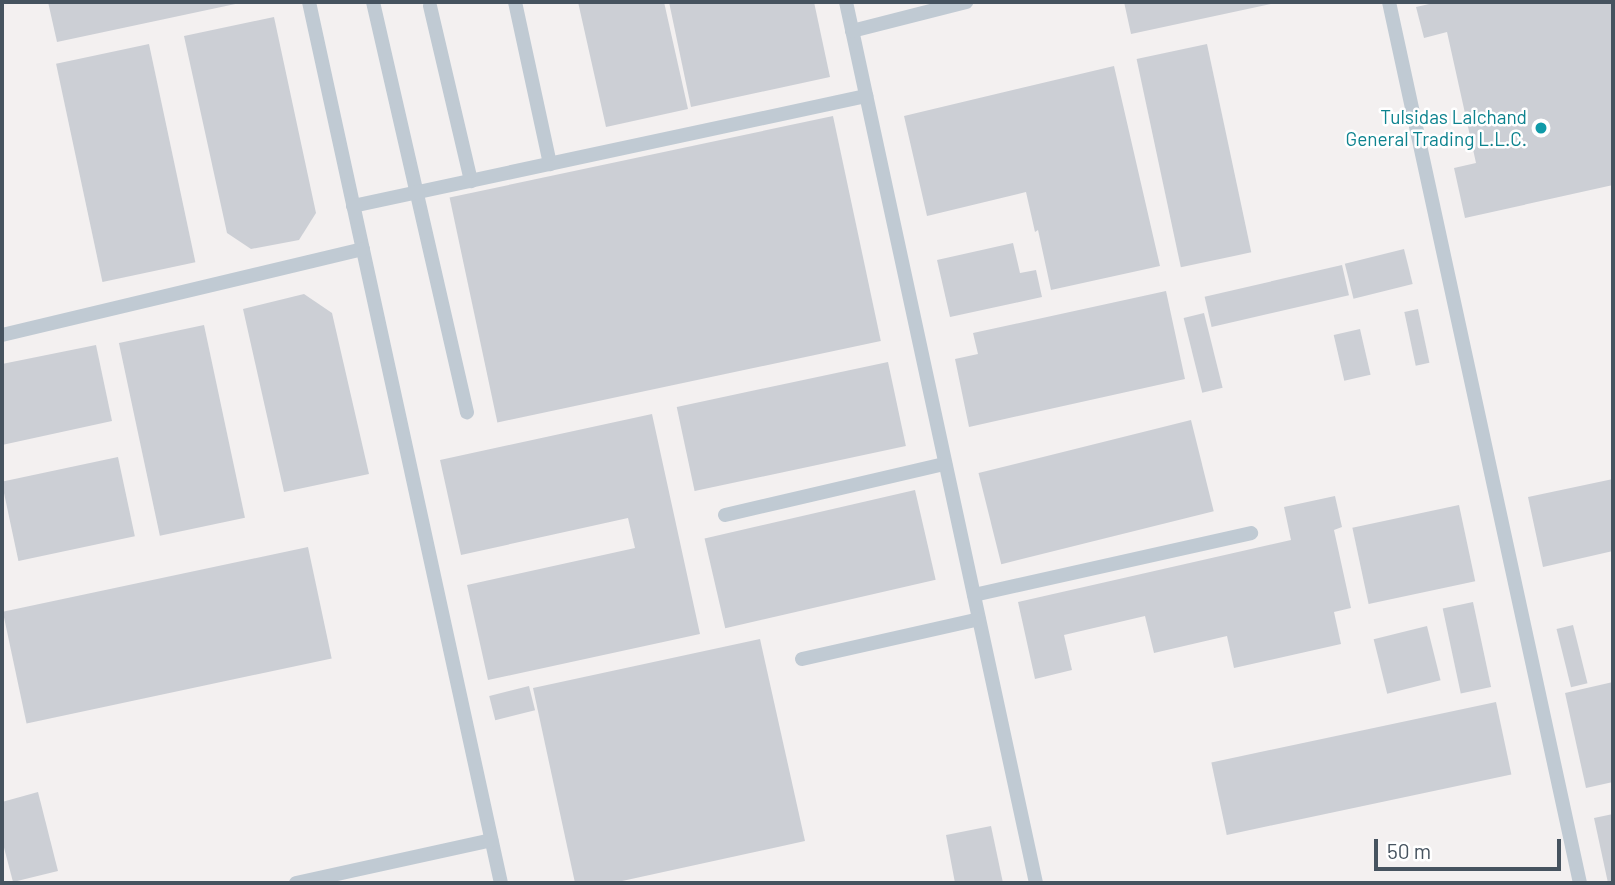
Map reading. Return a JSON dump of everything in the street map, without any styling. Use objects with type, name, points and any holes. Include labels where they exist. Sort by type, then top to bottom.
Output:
[{"type":"lane","points":[[309,2],[501,883]]},
{"type":"lane","points":[[373,2],[467,412]]},
{"type":"lane","points":[[515,2],[550,164]]},
{"type":"lane","points":[[846,2],[1036,883]]},
{"type":"lane","points":[[852,31],[966,2]]},
{"type":"lane","points":[[1389,2],[1580,883]]},
{"type":"lane","points":[[430,6],[471,181]]},
{"type":"lane","points":[[353,206],[866,96]]},
{"type":"lane","points":[[2,335],[363,249]]},
{"type":"lane","points":[[725,515],[945,464]]},
{"type":"lane","points":[[974,595],[1251,533]]},
{"type":"lane","points":[[802,659],[979,619]]},
{"type":"lane","points":[[296,883],[491,840]]},
{"type":"building","points":[[48,2],[239,2],[240,3],[57,42]]},
{"type":"building","points":[[578,2],[664,2],[688,109],[606,127]]},
{"type":"building","points":[[669,2],[814,2],[830,77],[691,107]]},
{"type":"building","points":[[1124,2],[1275,2],[1275,3],[1131,34]]},
{"type":"building","name":"Tulsidas Lalchand General Trading L.L.C.","points":[[1438,2],[1613,2],[1613,185],[1465,218],[1454,168],[1476,163],[1447,32],[1424,38],[1416,7]]},
{"type":"building","points":[[274,17],[316,213],[299,240],[251,249],[227,233],[184,36]]},
{"type":"building","points":[[149,44],[195,262],[102,282],[56,64]]},
{"type":"building","points":[[1207,44],[1251,252],[1181,267],[1137,59]]},
{"type":"building","points":[[1114,66],[1160,266],[1051,290],[1038,230],[1035,232],[1026,192],[927,216],[904,116]]},
{"type":"building","points":[[833,116],[881,341],[497,422],[450,198]]},
{"type":"building","points":[[1013,243],[1020,273],[1036,270],[1042,297],[950,317],[937,260]]},
{"type":"building","points":[[1404,249],[1413,284],[1354,299],[1345,264]]},
{"type":"building","points":[[1342,265],[1349,295],[1212,327],[1205,297]]},
{"type":"building","points":[[1166,291],[1185,379],[969,427],[955,359],[978,354],[973,333]]},
{"type":"building","points":[[304,294],[332,313],[369,474],[284,492],[243,309]]},
{"type":"building","points":[[1418,309],[1429,363],[1416,366],[1404,312]]},
{"type":"building","points":[[1204,313],[1223,388],[1202,393],[1184,318]]},
{"type":"building","points":[[204,325],[245,518],[160,536],[119,343]]},
{"type":"building","points":[[1360,329],[1371,375],[1344,381],[1334,335]]},
{"type":"building","points":[[96,345],[112,421],[2,445],[2,364]]},
{"type":"building","points":[[888,362],[906,446],[695,491],[677,407]]},
{"type":"building","points":[[652,414],[700,634],[488,680],[467,585],[635,548],[628,518],[461,555],[440,460]]},
{"type":"building","points":[[1191,420],[1214,511],[1001,564],[979,473]]},
{"type":"building","points":[[118,457],[135,536],[18,561],[2,482]]},
{"type":"building","points":[[1613,479],[1613,551],[1543,567],[1528,497]]},
{"type":"building","points":[[915,490],[936,580],[725,628],[705,539]]},
{"type":"building","points":[[1335,496],[1342,527],[1334,530],[1351,608],[1334,612],[1341,644],[1234,668],[1227,636],[1154,653],[1145,616],[1064,635],[1072,670],[1035,679],[1018,602],[1291,540],[1284,507]]},
{"type":"building","points":[[1459,505],[1475,581],[1369,604],[1352,528]]},
{"type":"building","points":[[308,547],[332,659],[27,723],[3,612]]},
{"type":"building","points":[[1473,602],[1491,687],[1461,694],[1443,608]]},
{"type":"building","points":[[1573,625],[1588,683],[1571,687],[1557,629]]},
{"type":"building","points":[[1427,626],[1441,680],[1387,694],[1374,639]]},
{"type":"building","points":[[760,639],[805,841],[613,883],[575,883],[533,688]]},
{"type":"building","points":[[1613,682],[1613,782],[1586,788],[1565,693]]},
{"type":"building","points":[[529,686],[535,710],[495,720],[489,696]]},
{"type":"building","points":[[1496,702],[1511,774],[1227,835],[1211,763]]},
{"type":"building","points":[[38,792],[58,871],[13,882],[2,840],[2,802]]},
{"type":"building","points":[[1613,814],[1613,883],[1608,883],[1594,818]]},
{"type":"building","points":[[991,826],[1003,883],[955,883],[946,835]]},
{"type":"place","name":"Tulsidas Lalchand General Trading L.L.C.","points":[[1541,128]]}]
